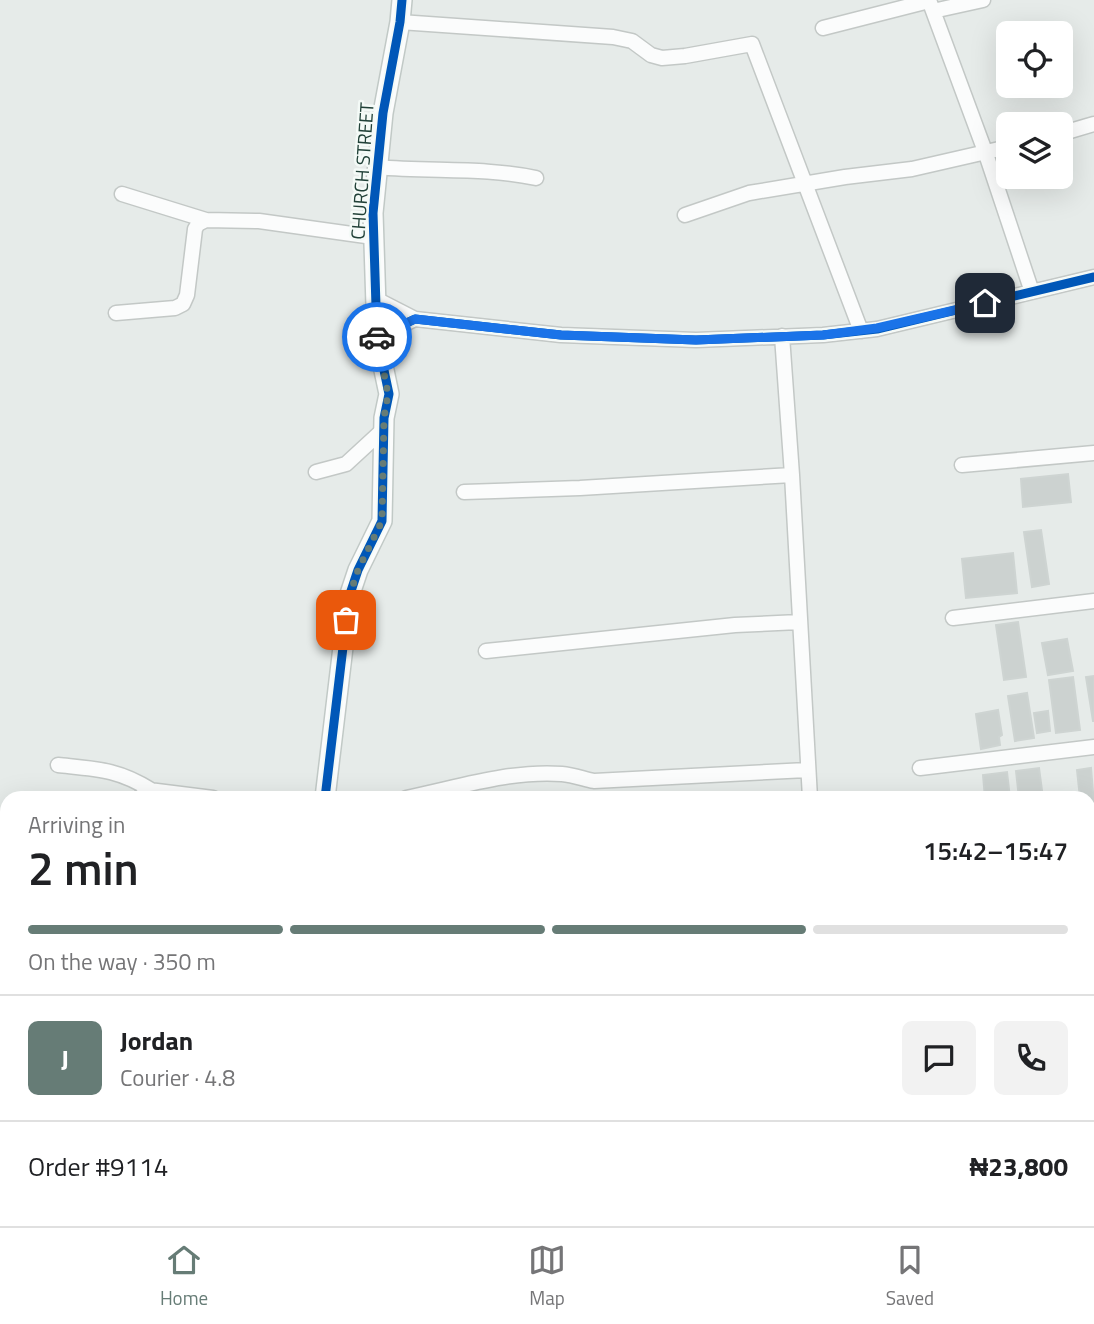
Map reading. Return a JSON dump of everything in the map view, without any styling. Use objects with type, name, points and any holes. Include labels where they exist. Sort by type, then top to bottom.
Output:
[{"type":"street","name":"CHURCH STREET","points":[[326,791],[349,597],[358,570],[382,521],[384,429],[388,394],[377,337],[373,214],[388,76],[402,0]]},
{"type":"street","points":[[823,28],[930,4],[983,0]]},
{"type":"street","points":[[930,4],[986,154],[1032,292]]},
{"type":"street","points":[[400,22],[613,37],[632,41],[651,55],[662,58],[752,44],[861,331]]},
{"type":"street","points":[[1073,130],[1094,124]]},
{"type":"street","points":[[685,215],[749,193],[912,169],[996,151]]},
{"type":"street","points":[[377,167],[485,170],[536,178]]},
{"type":"street","points":[[122,194],[206,220],[259,221],[373,237]]},
{"type":"street","points":[[116,313],[175,308],[183,304],[187,295],[195,229],[206,220]]},
{"type":"street","points":[[376,299],[415,319],[561,335],[696,340],[861,331],[1094,277]]},
{"type":"street","points":[[377,337],[415,319]]},
{"type":"street","points":[[782,335],[809,791]]},
{"type":"street","points":[[316,472],[346,464],[384,429]]},
{"type":"street","points":[[962,465],[1094,453]]},
{"type":"street","points":[[464,492],[792,475]]},
{"type":"street","points":[[953,618],[1094,601]]},
{"type":"street","points":[[486,651],[711,628],[799,622]]},
{"type":"street","points":[[920,768],[1094,747]]},
{"type":"street","points":[[58,765],[131,777],[143,791]]},
{"type":"street","points":[[439,791],[495,779],[533,775],[564,774],[594,781],[807,771]]},
{"type":"building","points":[[1068,474],[1071,502],[1023,507],[1021,479]]},
{"type":"building","points":[[1041,530],[1049,584],[1032,587],[1024,532]]},
{"type":"building","points":[[1013,553],[1017,593],[966,598],[962,559]]},
{"type":"building","points":[[1018,622],[1026,677],[1004,680],[996,625]]},
{"type":"building","points":[[1067,639],[1073,671],[1048,675],[1042,643]]},
{"type":"building","points":[[1094,676],[1094,721],[1093,721],[1086,677]]},
{"type":"building","points":[[1073,677],[1080,730],[1056,733],[1049,680]]},
{"type":"building","points":[[1027,693],[1034,738],[1015,741],[1008,696]]},
{"type":"building","points":[[998,710],[1002,735],[999,737],[1000,745],[981,749],[976,714]]},
{"type":"building","points":[[1048,711],[1050,731],[1037,733],[1034,713]]},
{"type":"building","points":[[1039,768],[1042,791],[1018,791],[1016,771]]},
{"type":"building","points":[[1091,768],[1093,791],[1079,791],[1077,770]]},
{"type":"building","points":[[1007,772],[1009,791],[984,791],[983,775]]},
{"type":"cycle path","points":[[326,791],[349,597],[358,570],[382,521],[384,418],[389,394],[377,337],[373,213],[383,113],[402,0]]},
{"type":"cycle path","points":[[377,337],[415,319],[561,335],[696,340],[823,335],[877,329],[1094,277]]},
{"type":"way so far","points":[[346,620],[349,597],[358,570],[382,521],[384,418],[388,394],[377,337]]},
{"type":"route","points":[[377,337],[415,319],[561,335],[696,340],[823,335],[877,328],[985,303]]}]
